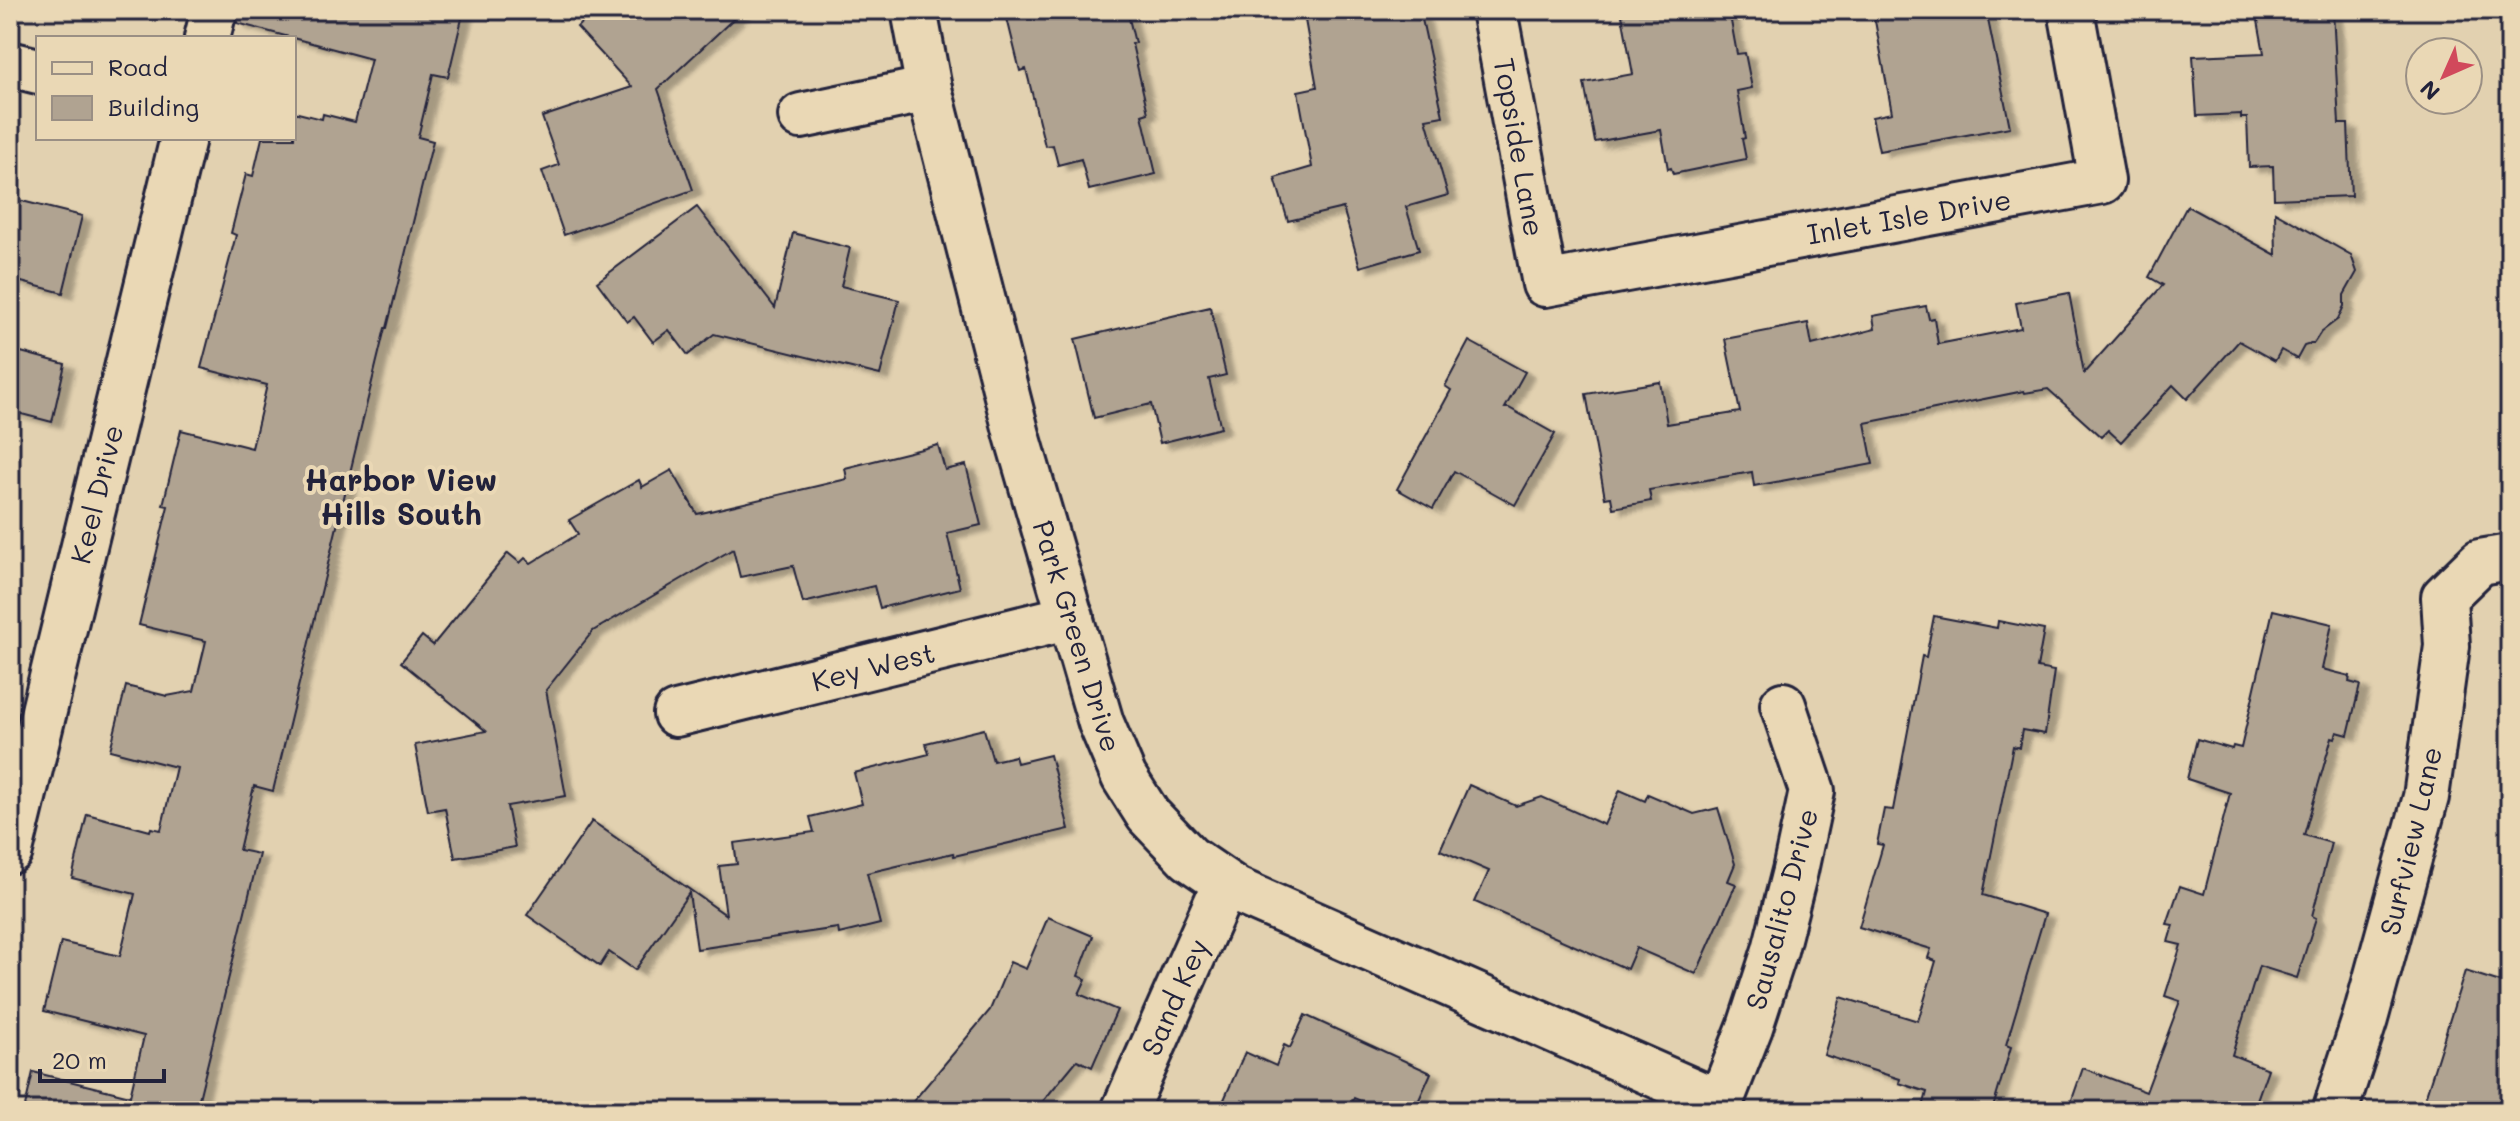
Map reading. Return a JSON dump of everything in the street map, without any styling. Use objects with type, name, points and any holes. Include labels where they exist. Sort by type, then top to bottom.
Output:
[{"type":"street","points":[[208,36],[214,10]]},
{"type":"street","name":"Park Green Drive","points":[[914,10],[929,89],[1017,435],[1101,723],[1124,777],[1148,815],[1189,858],[1225,884],[1718,1107]]},
{"type":"street","name":"Topside Lane","points":[[1494,10],[1545,284]]},
{"type":"street","name":"Inlet Isle Drive","points":[[1545,284],[2102,181],[2071,10]]},
{"type":"street","points":[[10,64],[36,70]]},
{"type":"street","points":[[801,116],[929,89]]},
{"type":"street","name":"Keel Drive","points":[[10,851],[183,140]]},
{"type":"street","name":"Surfview Lane","points":[[2335,1111],[2365,1019],[2426,797],[2447,646],[2444,597],[2480,562],[2510,557]]},
{"type":"street","name":"Key West","points":[[676,714],[1071,617]]},
{"type":"street","name":"Sausalito Drive","points":[[1718,1107],[1750,1027],[1775,950],[1812,791],[1783,705]]},
{"type":"street","name":"Sand Key","points":[[1124,1111],[1225,884]]},
{"type":"building","points":[[238,10],[464,10],[448,77],[433,74],[418,137],[433,141],[273,791],[254,786],[239,850],[259,854],[196,1111],[24,1111],[33,1072],[130,1096],[144,1036],[44,1011],[61,942],[120,956],[135,894],[72,878],[87,814],[150,831],[151,828],[161,830],[176,767],[110,750],[126,686],[167,696],[194,691],[206,641],[139,625],[168,506],[163,505],[181,430],[252,448],[267,385],[201,368],[236,235],[231,233],[246,174],[253,176],[262,140],[296,140],[296,112],[322,119],[323,114],[355,122],[371,59],[296,39],[296,36],[237,23]]},
{"type":"building","points":[[595,10],[743,10],[658,89],[693,190],[564,235],[542,171],[559,165],[542,117],[632,87],[577,27]]},
{"type":"building","points":[[1005,10],[1127,10],[1148,113],[1142,115],[1156,174],[1089,190],[1081,159],[1058,165],[1053,145],[1045,146],[1026,69],[1020,71]]},
{"type":"building","points":[[1330,10],[1420,10],[1443,116],[1426,119],[1448,195],[1406,207],[1419,250],[1360,267],[1343,208],[1288,221],[1275,178],[1312,167],[1298,91],[1317,87],[1305,20],[1329,16]]},
{"type":"building","points":[[1621,10],[1729,10],[1737,54],[1745,53],[1752,88],[1737,91],[1746,159],[1673,174],[1671,168],[1668,169],[1661,130],[1595,142],[1584,83],[1633,74]]},
{"type":"building","points":[[1873,10],[1986,10],[2010,127],[1879,151],[1872,117],[1892,113]]},
{"type":"building","points":[[2256,10],[2333,10],[2339,124],[2348,124],[2351,196],[2274,199],[2273,166],[2249,167],[2247,118],[2241,118],[2241,114],[2197,116],[2193,56],[2264,53]]},
{"type":"building","points":[[10,198],[82,216],[63,293],[10,279]]},
{"type":"building","points":[[2187,206],[2276,255],[2275,212],[2351,255],[2357,272],[2344,295],[2344,306],[2338,319],[2321,332],[2314,343],[2304,346],[2297,359],[2281,350],[2275,361],[2239,341],[2187,399],[2173,385],[2121,442],[2108,430],[2101,437],[2048,389],[2024,391],[1865,423],[1873,464],[1754,486],[1752,472],[1649,490],[1651,501],[1613,508],[1611,497],[1605,498],[1586,394],[1660,382],[1667,424],[1740,412],[1725,339],[1808,323],[1812,345],[1875,329],[1873,316],[1926,306],[1929,319],[1934,318],[1938,344],[2021,328],[2016,303],[2069,293],[2084,373],[2163,285],[2149,277]]},
{"type":"building","points":[[697,207],[775,308],[793,233],[850,248],[841,286],[899,300],[880,375],[714,334],[688,355],[669,330],[653,342],[634,317],[627,322],[597,282]]},
{"type":"building","points":[[1210,307],[1226,375],[1209,379],[1221,428],[1160,443],[1151,404],[1094,418],[1075,339]]},
{"type":"building","points":[[1469,341],[1525,372],[1505,408],[1555,434],[1515,505],[1454,471],[1433,509],[1397,489],[1451,390],[1445,386]]},
{"type":"building","points":[[10,349],[65,364],[52,422],[10,411]]},
{"type":"building","points":[[938,445],[945,470],[966,465],[981,525],[947,533],[960,588],[880,608],[874,586],[803,603],[793,566],[740,577],[733,549],[593,631],[546,690],[566,796],[507,806],[515,847],[455,858],[445,808],[428,811],[415,745],[486,731],[401,662],[422,636],[433,645],[508,553],[520,563],[525,558],[531,563],[578,534],[569,520],[639,480],[642,487],[672,470],[697,514],[847,479],[845,468]]},
{"type":"building","points":[[2273,610],[2332,624],[2322,669],[2350,676],[2349,682],[2360,685],[2348,735],[2337,732],[2335,738],[2332,737],[2304,835],[2331,843],[2312,916],[2316,918],[2297,978],[2259,966],[2232,1055],[2268,1069],[2253,1111],[2068,1111],[2083,1068],[2146,1092],[2180,1001],[2165,996],[2181,945],[2168,942],[2173,925],[2167,924],[2180,886],[2204,894],[2230,793],[2187,779],[2197,739],[2232,749],[2233,746],[2241,748]]},
{"type":"building","points":[[1934,616],[1997,628],[1998,621],[2044,630],[2037,668],[2054,671],[2045,734],[2022,730],[2019,748],[2013,746],[1983,895],[2045,914],[2006,1045],[2011,1047],[1992,1111],[1922,1111],[1927,1092],[1899,1083],[1900,1079],[1824,1055],[1841,997],[1918,1021],[1936,961],[1928,958],[1931,949],[1859,927],[1883,845],[1877,844],[1884,809],[1893,810],[1922,656],[1926,657]]},
{"type":"building","points":[[984,729],[993,761],[1015,756],[1017,763],[1050,755],[1069,829],[867,873],[880,924],[839,934],[838,928],[697,949],[689,893],[635,970],[609,952],[600,966],[527,915],[592,821],[726,915],[719,866],[737,864],[734,843],[814,832],[810,817],[862,804],[854,773],[929,754],[926,743]]},
{"type":"building","points":[[1469,785],[1516,806],[1542,797],[1604,825],[1620,790],[1645,801],[1648,794],[1694,814],[1718,808],[1735,864],[1728,881],[1736,884],[1696,974],[1636,948],[1627,969],[1475,902],[1489,871],[1440,850]]},
{"type":"building","points":[[1048,917],[1093,936],[1078,976],[1086,979],[1079,994],[1117,1010],[1092,1067],[1077,1060],[1035,1111],[905,1111],[990,1010],[1010,962],[1026,969]]},
{"type":"building","points":[[2465,971],[2510,985],[2510,1111],[2421,1111]]},
{"type":"building","points":[[1305,1015],[1431,1073],[1414,1111],[1385,1111],[1354,1098],[1349,1111],[1219,1111],[1245,1052],[1276,1066],[1284,1045],[1290,1048]]},
{"type":"district","name":"Harbor View Hills South","points":[[401,496]]}]
